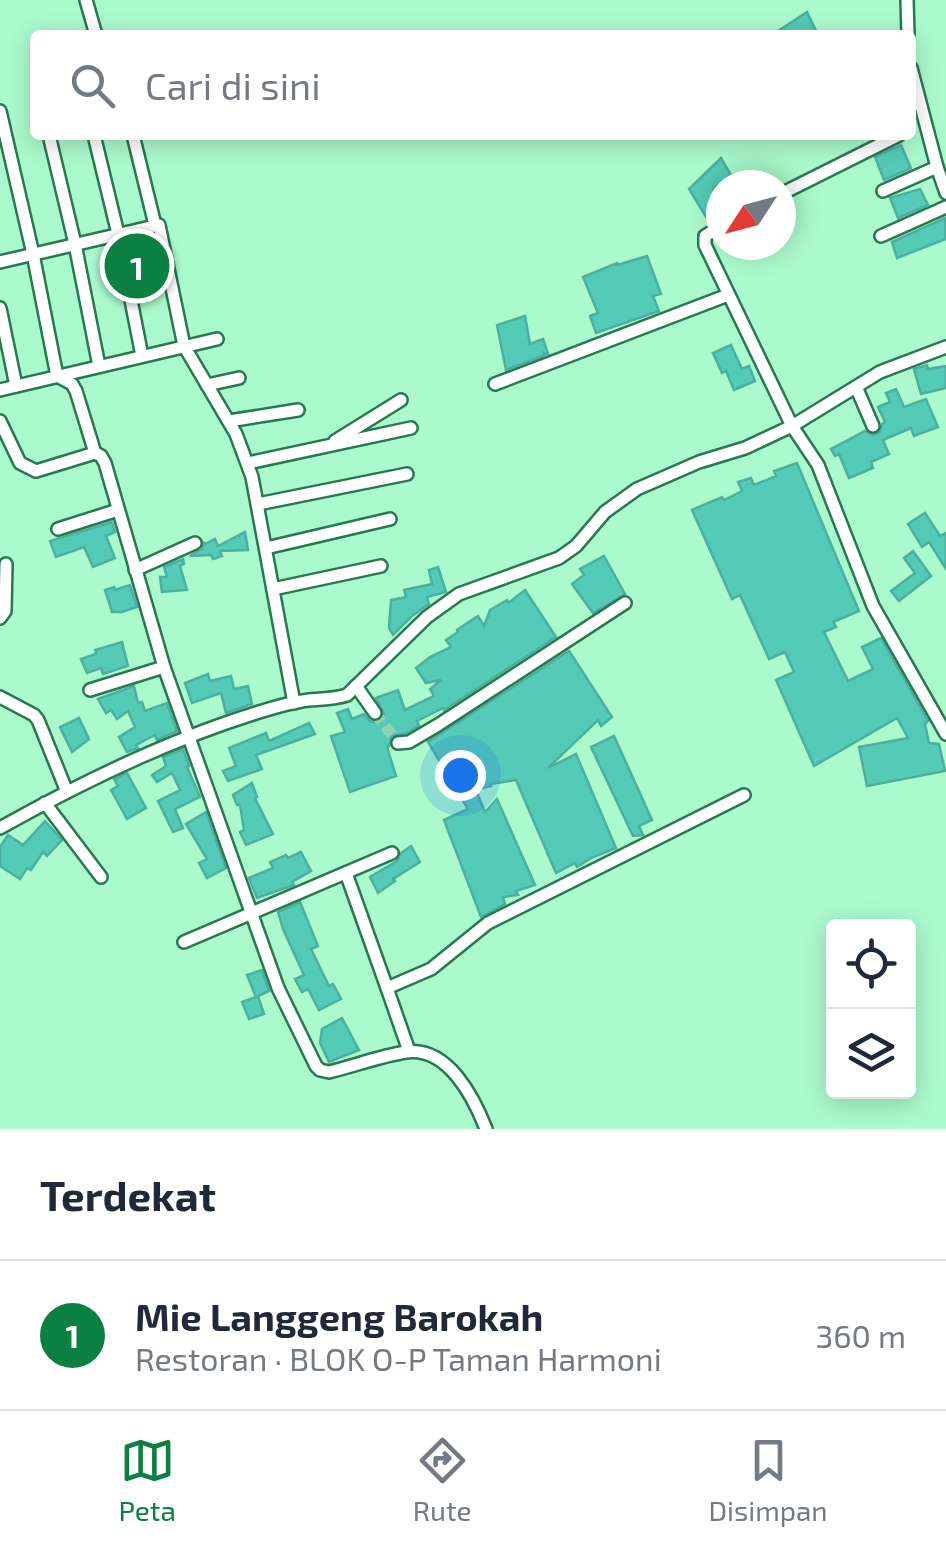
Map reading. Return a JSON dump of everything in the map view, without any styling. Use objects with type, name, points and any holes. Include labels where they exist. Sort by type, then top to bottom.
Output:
[{"type":"street","points":[[86,0],[95,30]]},
{"type":"street","points":[[907,0],[908,30]]},
{"type":"street","points":[[916,94],[946,193]]},
{"type":"street","points":[[0,111],[57,376]]},
{"type":"street","points":[[916,127],[924,123]]},
{"type":"street","points":[[50,140],[99,366]]},
{"type":"street","points":[[95,140],[142,356]]},
{"type":"street","points":[[134,140],[155,225]]},
{"type":"street","points":[[796,186],[889,140]]},
{"type":"street","points":[[882,191],[937,167]]},
{"type":"street","points":[[881,236],[946,207]]},
{"type":"street","points":[[0,262],[159,224],[184,346],[229,421],[248,463],[294,703]]},
{"type":"street","points":[[713,260],[792,426],[818,465],[873,606],[946,734]]},
{"type":"street","points":[[495,384],[728,295]]},
{"type":"street","points":[[0,308],[16,386]]},
{"type":"street","points":[[0,390],[217,339]]},
{"type":"street","points":[[0,828],[103,773],[190,736],[258,712],[347,695],[426,617],[459,594],[559,558],[576,546],[622,498],[654,480],[745,448],[792,426],[880,372],[946,347]]},
{"type":"street","points":[[57,376],[72,384],[76,391],[95,453]]},
{"type":"street","points":[[207,385],[240,378]]},
{"type":"street","points":[[857,388],[873,426]]},
{"type":"street","points":[[328,446],[401,400]]},
{"type":"street","points":[[229,421],[298,410]]},
{"type":"street","points":[[0,421],[20,463],[31,470],[95,453],[106,463],[164,667],[250,912],[278,988],[320,1070],[334,1071],[410,1052],[424,1054],[457,1075],[475,1102],[486,1129]]},
{"type":"street","points":[[248,463],[411,428]]},
{"type":"street","points":[[258,504],[407,474]]},
{"type":"street","points":[[58,529],[118,510]]},
{"type":"street","points":[[266,548],[390,520]]},
{"type":"street","points":[[134,570],[195,543]]},
{"type":"street","points":[[0,618],[5,612],[6,564]]},
{"type":"street","points":[[274,589],[381,566]]},
{"type":"street","points":[[398,743],[438,726],[625,603]]},
{"type":"street","points":[[90,690],[164,667]]},
{"type":"street","points":[[356,686],[375,713]]},
{"type":"street","points":[[0,698],[38,720],[66,792]]},
{"type":"street","points":[[387,988],[432,968],[488,923],[744,795]]},
{"type":"street","points":[[46,802],[100,877]]},
{"type":"street","points":[[184,942],[392,853]]},
{"type":"street","points":[[346,873],[410,1052]]},
{"type":"building","points":[[807,12],[816,30],[780,30]]},
{"type":"building","points":[[901,145],[911,168],[884,180],[875,157]]},
{"type":"building","points":[[721,158],[728,170],[709,170]]},
{"type":"building","points":[[706,173],[706,217],[689,189]]},
{"type":"building","points":[[920,189],[928,205],[898,218],[890,198]]},
{"type":"building","points":[[945,218],[946,239],[897,258],[892,242]]},
{"type":"building","points":[[647,256],[661,294],[653,296],[659,311],[596,333],[590,316],[598,313],[583,277]]},
{"type":"building","points":[[525,316],[530,344],[543,339],[548,354],[506,370],[497,325]]},
{"type":"building","points":[[731,345],[742,369],[749,366],[755,381],[734,390],[713,353]]},
{"type":"building","points":[[927,365],[928,369],[946,366],[946,388],[921,394],[914,369]]},
{"type":"building","points":[[896,389],[904,407],[926,399],[938,427],[914,436],[911,428],[883,440],[889,454],[871,462],[873,468],[849,478],[839,454],[835,456],[831,449],[865,431],[873,435],[880,432],[885,422],[878,407],[890,402],[886,393]]},
{"type":"building","points":[[797,463],[859,611],[833,622],[836,627],[824,632],[848,681],[873,669],[862,647],[881,638],[928,721],[925,724],[929,743],[939,744],[945,771],[867,786],[859,747],[908,738],[897,718],[814,766],[776,680],[794,672],[785,652],[769,659],[740,595],[732,599],[692,510],[742,491],[738,482],[751,478],[754,485],[776,476],[774,471]]},
{"type":"building","points":[[925,513],[940,536],[946,533],[946,569],[929,542],[922,547],[908,524]]},
{"type":"building","points":[[112,522],[115,532],[106,536],[115,558],[93,567],[84,547],[56,557],[50,541]]},
{"type":"building","points":[[245,532],[248,550],[220,551],[222,556],[213,559],[211,555],[190,556],[202,549],[204,543],[215,539],[218,546]]},
{"type":"building","points":[[913,551],[931,576],[899,601],[891,591],[915,573],[904,558]]},
{"type":"building","points":[[604,556],[625,594],[593,613],[572,584],[584,575],[580,569]]},
{"type":"building","points":[[183,559],[180,566],[187,590],[162,592],[160,577],[167,577],[164,567]]},
{"type":"building","points":[[438,567],[446,592],[427,597],[429,604],[393,635],[389,628],[391,600],[406,597],[404,590],[432,584],[429,570]]},
{"type":"building","points":[[130,585],[137,607],[112,612],[105,590]]},
{"type":"building","points":[[525,590],[556,637],[444,710],[417,721],[419,726],[392,736],[387,747],[396,776],[350,792],[331,736],[345,732],[337,713],[348,709],[352,719],[364,714],[377,722],[384,713],[376,698],[398,690],[405,710],[434,696],[430,689],[441,680],[426,683],[416,668],[451,647],[446,640],[457,630],[478,616],[484,626],[490,610]]},
{"type":"building","points":[[122,642],[128,666],[103,674],[101,668],[87,673],[81,659]]},
{"type":"building","points":[[569,651],[612,717],[601,726],[598,720],[548,768],[576,754],[616,848],[556,873],[516,780],[476,790],[485,812],[497,799],[535,885],[516,891],[518,895],[503,897],[505,904],[481,917],[444,820],[468,809],[428,742]]},
{"type":"building","points":[[208,674],[210,681],[231,676],[234,689],[248,686],[252,704],[226,713],[221,693],[192,703],[185,683]]},
{"type":"building","points":[[134,686],[138,703],[142,702],[145,711],[167,703],[177,731],[157,740],[155,735],[127,752],[119,737],[135,727],[128,711],[117,719],[111,710],[106,713],[98,699]]},
{"type":"building","points":[[79,718],[89,739],[72,752],[60,727]]},
{"type":"building","points":[[309,723],[315,734],[256,755],[262,769],[228,781],[223,771],[236,766],[229,748],[266,733],[269,741]]},
{"type":"building","points":[[614,736],[652,820],[639,826],[643,835],[633,836],[591,747]]},
{"type":"building","points":[[183,749],[200,797],[175,809],[183,828],[173,832],[158,801],[180,790],[172,773],[157,782],[152,775],[166,766],[163,757]]},
{"type":"building","points":[[127,773],[146,808],[127,819],[111,790],[118,786],[114,779]]},
{"type":"building","points":[[252,783],[273,834],[246,845],[240,832],[244,830],[240,805],[233,795]]},
{"type":"building","points":[[206,812],[226,868],[207,878],[199,863],[207,859],[186,824]]},
{"type":"building","points":[[45,821],[62,840],[47,856],[43,852],[20,879],[0,866],[0,847],[8,835],[23,845]]},
{"type":"building","points":[[411,846],[420,862],[378,893],[370,877],[397,861]]},
{"type":"building","points":[[301,852],[311,871],[292,882],[294,885],[257,898],[249,878],[273,868],[270,862]]},
{"type":"building","points":[[300,902],[318,946],[311,949],[329,986],[333,984],[341,999],[319,1010],[308,989],[302,992],[295,979],[304,975],[278,912]]},
{"type":"building","points":[[262,970],[269,991],[258,996],[264,1014],[249,1019],[242,1002],[256,997],[247,975]]},
{"type":"building","points":[[342,1018],[359,1050],[329,1062],[320,1043],[322,1029]]},
{"type":"tunnel","points":[[375,713],[398,743]]},
{"type":"place","name":"Mie Langgeng Barokah","points":[[137,266]]}]
